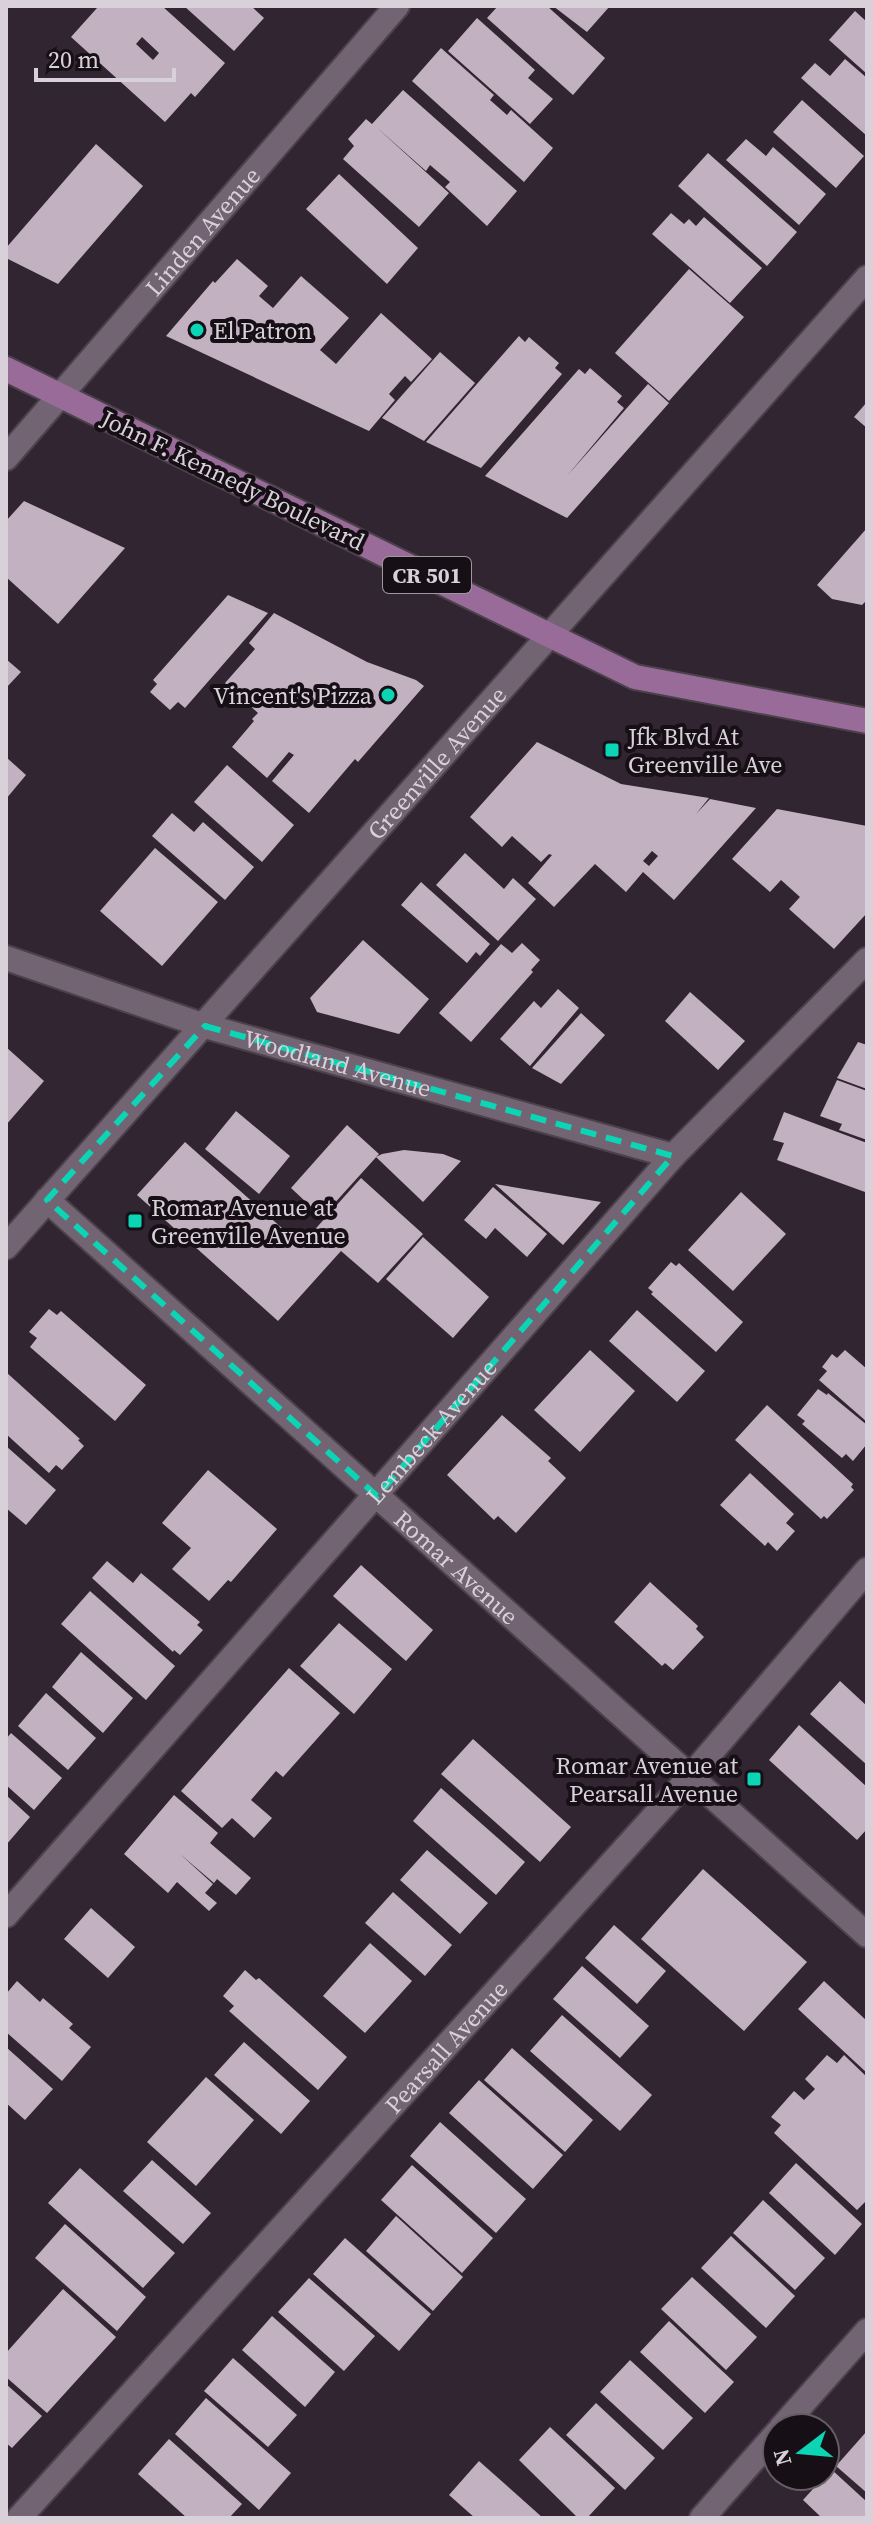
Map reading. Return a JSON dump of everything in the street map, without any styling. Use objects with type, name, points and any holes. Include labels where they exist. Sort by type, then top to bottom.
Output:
[{"type":"main road","name":"John F. Kennedy Boulevard","points":[[6,369],[635,677],[867,721]]},
{"type":"street","name":"Linden Avenue","points":[[6,458],[397,6]]},
{"type":"street","name":"Greenville Avenue","points":[[6,1247],[867,278]]},
{"type":"street","name":"Woodland Avenue","points":[[6,958],[205,1026],[673,1156]]},
{"type":"street","name":"Lembeck Avenue","points":[[6,1915],[673,1156],[867,960]]},
{"type":"street","name":"Romar Avenue","points":[[47,1200],[867,1935]]},
{"type":"street","name":"Pearsall Avenue","points":[[19,2518],[689,1778],[867,1570]]},
{"type":"street","points":[[795,2412],[867,2331]]},
{"type":"street","points":[[702,2518],[761,2451]]},
{"type":"highlighted area","points":[[205,1026],[673,1156],[377,1496],[47,1200]]},
{"type":"building","points":[[94,6],[162,6],[225,63],[195,97],[191,93],[165,122],[71,37],[97,8]],"holes":[[[142,37],[159,53],[153,60],[136,44]]]},
{"type":"building","points":[[184,6],[251,6],[264,18],[234,51]]},
{"type":"building","points":[[498,6],[547,6],[605,58],[573,95],[487,18]]},
{"type":"building","points":[[553,6],[610,6],[587,32]]},
{"type":"building","points":[[855,11],[867,22],[867,74],[829,40]]},
{"type":"building","points":[[477,18],[535,70],[528,78],[553,99],[530,124],[448,51]]},
{"type":"building","points":[[441,48],[494,95],[490,100],[507,115],[511,110],[553,148],[524,182],[412,81]]},
{"type":"building","points":[[845,59],[867,78],[867,136],[801,78],[815,63],[830,76]]},
{"type":"building","points":[[403,90],[517,191],[487,226],[445,187],[450,182],[430,165],[426,171],[375,126],[449,193],[419,227],[343,159],[354,146],[348,139],[366,119],[372,124]]},
{"type":"building","points":[[802,100],[864,156],[836,188],[773,132]]},
{"type":"building","points":[[746,139],[766,156],[773,147],[826,194],[799,225],[726,160]]},
{"type":"building","points":[[96,144],[143,186],[58,284],[6,258],[6,248]]},
{"type":"building","points":[[708,153],[797,232],[767,266],[678,186]]},
{"type":"building","points":[[339,174],[418,248],[387,284],[306,209]]},
{"type":"building","points":[[671,213],[684,224],[689,219],[696,226],[704,217],[762,268],[730,303],[652,234]]},
{"type":"building","points":[[237,259],[268,286],[259,296],[273,308],[301,276],[349,318],[320,350],[336,364],[381,313],[432,359],[411,382],[405,376],[389,394],[395,400],[369,431],[166,336],[213,281],[215,283]]},
{"type":"building","points":[[689,269],[744,317],[669,401],[615,353]]},
{"type":"building","points":[[519,336],[525,342],[529,337],[559,363],[555,368],[562,374],[481,468],[426,442]]},
{"type":"building","points":[[440,352],[475,383],[424,441],[382,418]]},
{"type":"building","points":[[590,368],[622,396],[617,402],[624,408],[567,476],[648,384],[669,403],[567,518],[485,476],[579,369],[585,374]]},
{"type":"building","points":[[867,402],[867,428],[854,417]]},
{"type":"building","points":[[24,501],[125,548],[58,624],[6,577],[6,521]]},
{"type":"building","points":[[867,528],[867,600],[862,605],[832,599],[817,585]]},
{"type":"building","points":[[228,595],[268,613],[185,708],[178,702],[170,710],[150,692],[157,684],[153,680]]},
{"type":"building","points":[[274,613],[367,662],[416,680],[424,686],[309,813],[272,781],[294,755],[289,752],[267,778],[232,747],[258,713],[225,683],[255,649],[249,643]]},
{"type":"building","points":[[6,659],[21,672],[6,688]]},
{"type":"building","points":[[537,742],[621,784],[709,798],[696,814],[710,799],[756,808],[674,900],[643,872],[626,892],[595,864],[554,907],[528,883],[552,855],[549,854],[541,862],[512,836],[502,847],[470,817]],"holes":[[[652,851],[658,856],[649,866],[643,861]]]},
{"type":"building","points":[[6,757],[26,775],[6,799]]},
{"type":"building","points":[[227,765],[294,825],[262,862],[194,802]]},
{"type":"building","points":[[777,809],[867,826],[867,913],[834,949],[789,909],[800,897],[781,880],[770,892],[732,859]]},
{"type":"building","points":[[172,813],[194,832],[203,822],[254,867],[225,900],[152,836]]},
{"type":"building","points":[[155,848],[218,902],[162,966],[100,911]]},
{"type":"building","points":[[465,853],[504,889],[513,878],[536,899],[498,941],[436,885]]},
{"type":"building","points":[[421,882],[490,944],[480,956],[476,952],[467,963],[401,905]]},
{"type":"building","points":[[363,940],[429,999],[399,1034],[317,1012],[310,998]]},
{"type":"building","points":[[522,943],[540,960],[471,1042],[439,1013],[501,944],[512,953]]},
{"type":"building","points":[[558,989],[579,1008],[530,1066],[500,1039],[534,1001],[541,1008]]},
{"type":"building","points":[[690,992],[745,1041],[718,1070],[665,1021]]},
{"type":"building","points":[[581,1013],[605,1035],[561,1084],[532,1068]]},
{"type":"building","points":[[858,1042],[867,1045],[867,1089],[837,1078]]},
{"type":"building","points":[[6,1047],[44,1081],[6,1125]]},
{"type":"building","points":[[837,1080],[867,1091],[867,1140],[839,1130],[842,1124],[820,1116]]},
{"type":"building","points":[[236,1111],[290,1156],[259,1194],[205,1149]]},
{"type":"building","points":[[784,1112],[867,1143],[865,1192],[777,1160],[784,1143],[773,1140]]},
{"type":"building","points":[[347,1125],[379,1154],[322,1217],[291,1188]]},
{"type":"building","points":[[185,1142],[301,1245],[361,1178],[423,1234],[378,1283],[341,1251],[278,1321],[137,1195]]},
{"type":"building","points":[[404,1150],[443,1154],[461,1161],[423,1202],[376,1157]]},
{"type":"building","points":[[495,1184],[601,1202],[563,1245]]},
{"type":"building","points":[[493,1187],[547,1234],[527,1257],[495,1228],[486,1239],[464,1220]]},
{"type":"building","points":[[741,1192],[786,1234],[733,1291],[688,1250]]},
{"type":"building","points":[[423,1237],[489,1297],[453,1338],[386,1279]]},
{"type":"building","points":[[671,1262],[676,1266],[679,1263],[743,1322],[716,1352],[648,1288]]},
{"type":"building","points":[[49,1309],[57,1315],[61,1311],[146,1385],[115,1421],[30,1347],[37,1338],[29,1332]]},
{"type":"building","points":[[637,1310],[705,1371],[677,1402],[609,1341]]},
{"type":"building","points":[[590,1350],[635,1391],[580,1452],[534,1410]]},
{"type":"building","points":[[845,1350],[867,1369],[867,1422],[819,1380],[827,1371],[822,1367],[832,1354],[837,1358]]},
{"type":"building","points":[[6,1372],[84,1446],[62,1470],[56,1465],[49,1473],[6,1434]]},
{"type":"building","points":[[818,1389],[828,1393],[867,1425],[867,1444],[853,1461],[846,1454],[842,1458],[802,1424],[805,1421],[797,1415]]},
{"type":"building","points":[[767,1405],[853,1484],[851,1487],[854,1490],[827,1519],[824,1516],[821,1519],[735,1440]]},
{"type":"building","points":[[502,1415],[551,1458],[548,1461],[566,1478],[516,1533],[498,1516],[494,1520],[447,1475]]},
{"type":"building","points":[[6,1446],[56,1490],[26,1525],[6,1508]]},
{"type":"building","points":[[208,1470],[277,1529],[231,1582],[228,1580],[209,1601],[172,1569],[191,1548],[162,1523]]},
{"type":"building","points":[[750,1473],[794,1514],[786,1523],[795,1531],[777,1551],[768,1542],[765,1546],[720,1505]]},
{"type":"building","points":[[107,1561],[133,1583],[141,1573],[200,1622],[197,1625],[203,1630],[180,1655],[92,1578]]},
{"type":"building","points":[[361,1565],[433,1630],[406,1661],[333,1596]]},
{"type":"building","points":[[650,1582],[698,1626],[696,1629],[704,1637],[673,1670],[665,1663],[662,1666],[614,1622]]},
{"type":"building","points":[[90,1591],[175,1666],[146,1700],[61,1624]]},
{"type":"building","points":[[339,1623],[392,1669],[354,1714],[300,1666]]},
{"type":"building","points":[[81,1652],[133,1698],[103,1733],[52,1687]]},
{"type":"building","points":[[289,1668],[340,1713],[283,1777],[276,1771],[251,1800],[272,1818],[254,1838],[232,1818],[222,1828],[181,1791]]},
{"type":"building","points":[[840,1681],[867,1706],[867,1765],[810,1714]]},
{"type":"building","points":[[46,1693],[96,1738],[68,1770],[18,1726]]},
{"type":"building","points":[[799,1725],[867,1787],[867,1829],[857,1840],[769,1760]]},
{"type":"building","points":[[11,1733],[62,1778],[34,1810],[6,1785],[6,1739]]},
{"type":"building","points":[[473,1739],[571,1827],[540,1862],[441,1774]]},
{"type":"building","points":[[441,1788],[525,1862],[496,1895],[413,1821]]},
{"type":"building","points":[[6,1795],[30,1817],[6,1845]]},
{"type":"building","points":[[174,1795],[218,1833],[210,1843],[251,1878],[236,1895],[217,1879],[214,1883],[180,1854],[213,1884],[205,1893],[217,1903],[209,1911],[177,1882],[168,1893],[124,1854]]},
{"type":"building","points":[[427,1850],[488,1903],[460,1934],[400,1880]]},
{"type":"building","points":[[703,1869],[807,1962],[744,2031],[641,1939]]},
{"type":"building","points":[[393,1892],[452,1945],[425,1976],[365,1923]]},
{"type":"building","points":[[91,1908],[135,1947],[108,1978],[64,1939]]},
{"type":"building","points":[[614,1925],[666,1971],[637,2004],[585,1958]]},
{"type":"building","points":[[370,1943],[412,1981],[365,2033],[323,1996]]},
{"type":"building","points":[[582,1966],[649,2026],[620,2058],[553,1999]]},
{"type":"building","points":[[245,1970],[256,1980],[259,1978],[347,2057],[318,2090],[229,2011],[234,2006],[223,1996]]},
{"type":"building","points":[[17,1981],[40,2002],[43,1998],[73,2024],[69,2028],[91,2047],[62,2081],[6,2032],[6,1994]]},
{"type":"building","points":[[824,1981],[867,2021],[867,2073],[798,2009]]},
{"type":"building","points":[[562,2015],[652,2095],[620,2131],[530,2051]]},
{"type":"building","points":[[244,2042],[310,2101],[281,2134],[214,2075]]},
{"type":"building","points":[[6,2047],[53,2089],[25,2120],[6,2103]]},
{"type":"building","points":[[512,2048],[593,2120],[565,2152],[484,2080]]},
{"type":"building","points":[[827,2055],[837,2063],[844,2055],[867,2077],[867,2200],[857,2210],[774,2133],[781,2125],[771,2117],[794,2091],[804,2100],[815,2089],[805,2079]]},
{"type":"building","points":[[206,2077],[254,2120],[196,2186],[147,2142]]},
{"type":"building","points":[[479,2080],[563,2155],[533,2189],[449,2113]]},
{"type":"building","points":[[440,2122],[526,2199],[496,2233],[410,2156]]},
{"type":"building","points":[[152,2160],[211,2213],[183,2244],[123,2191]]},
{"type":"building","points":[[796,2163],[862,2224],[835,2255],[769,2193]]},
{"type":"building","points":[[412,2165],[493,2238],[462,2273],[381,2200]]},
{"type":"building","points":[[80,2168],[175,2253],[143,2288],[48,2203]]},
{"type":"building","points":[[763,2200],[825,2258],[795,2290],[733,2233]]},
{"type":"building","points":[[396,2216],[463,2277],[433,2311],[366,2251]]},
{"type":"building","points":[[65,2224],[146,2297],[117,2331],[35,2258]]},
{"type":"building","points":[[731,2236],[795,2296],[766,2328],[701,2268]]},
{"type":"building","points":[[345,2238],[431,2314],[399,2351],[313,2274]]},
{"type":"building","points":[[692,2277],[757,2337],[726,2370],[661,2309]]},
{"type":"building","points":[[309,2278],[375,2336],[344,2371],[278,2312]]},
{"type":"building","points":[[63,2289],[116,2337],[47,2413],[6,2377],[6,2353]]},
{"type":"building","points":[[272,2316],[335,2372],[305,2407],[242,2350]]},
{"type":"building","points":[[669,2321],[734,2382],[705,2413],[640,2352]]},
{"type":"building","points":[[233,2358],[297,2415],[268,2447],[204,2391]]},
{"type":"building","points":[[630,2360],[693,2418],[663,2450],[600,2392]]},
{"type":"building","points":[[6,2384],[42,2416],[12,2448],[6,2443]]},
{"type":"building","points":[[206,2398],[291,2473],[259,2510],[175,2434]]},
{"type":"building","points":[[596,2403],[655,2458],[625,2490],[566,2435]]},
{"type":"building","points":[[550,2427],[615,2488],[587,2518],[578,2518],[519,2460]]},
{"type":"building","points":[[867,2431],[867,2493],[841,2470],[841,2460]]},
{"type":"building","points":[[169,2439],[242,2504],[229,2518],[187,2518],[138,2474]]},
{"type":"building","points":[[479,2461],[543,2518],[475,2518],[449,2495]]},
{"type":"building","points":[[841,2478],[867,2502],[867,2518],[822,2518],[803,2500],[810,2492],[841,2492]]},
{"type":"place","name":"El Patron","points":[[197,330]]},
{"type":"place","name":"Vincent's Pizza","points":[[388,695]]},
{"type":"place","name":"Jfk Blvd At Greenville Ave","points":[[612,750]]},
{"type":"place","name":"Romar Avenue at Greenville Avenue","points":[[135,1221]]},
{"type":"place","name":"Romar Avenue at Pearsall Avenue","points":[[754,1779]]}]
